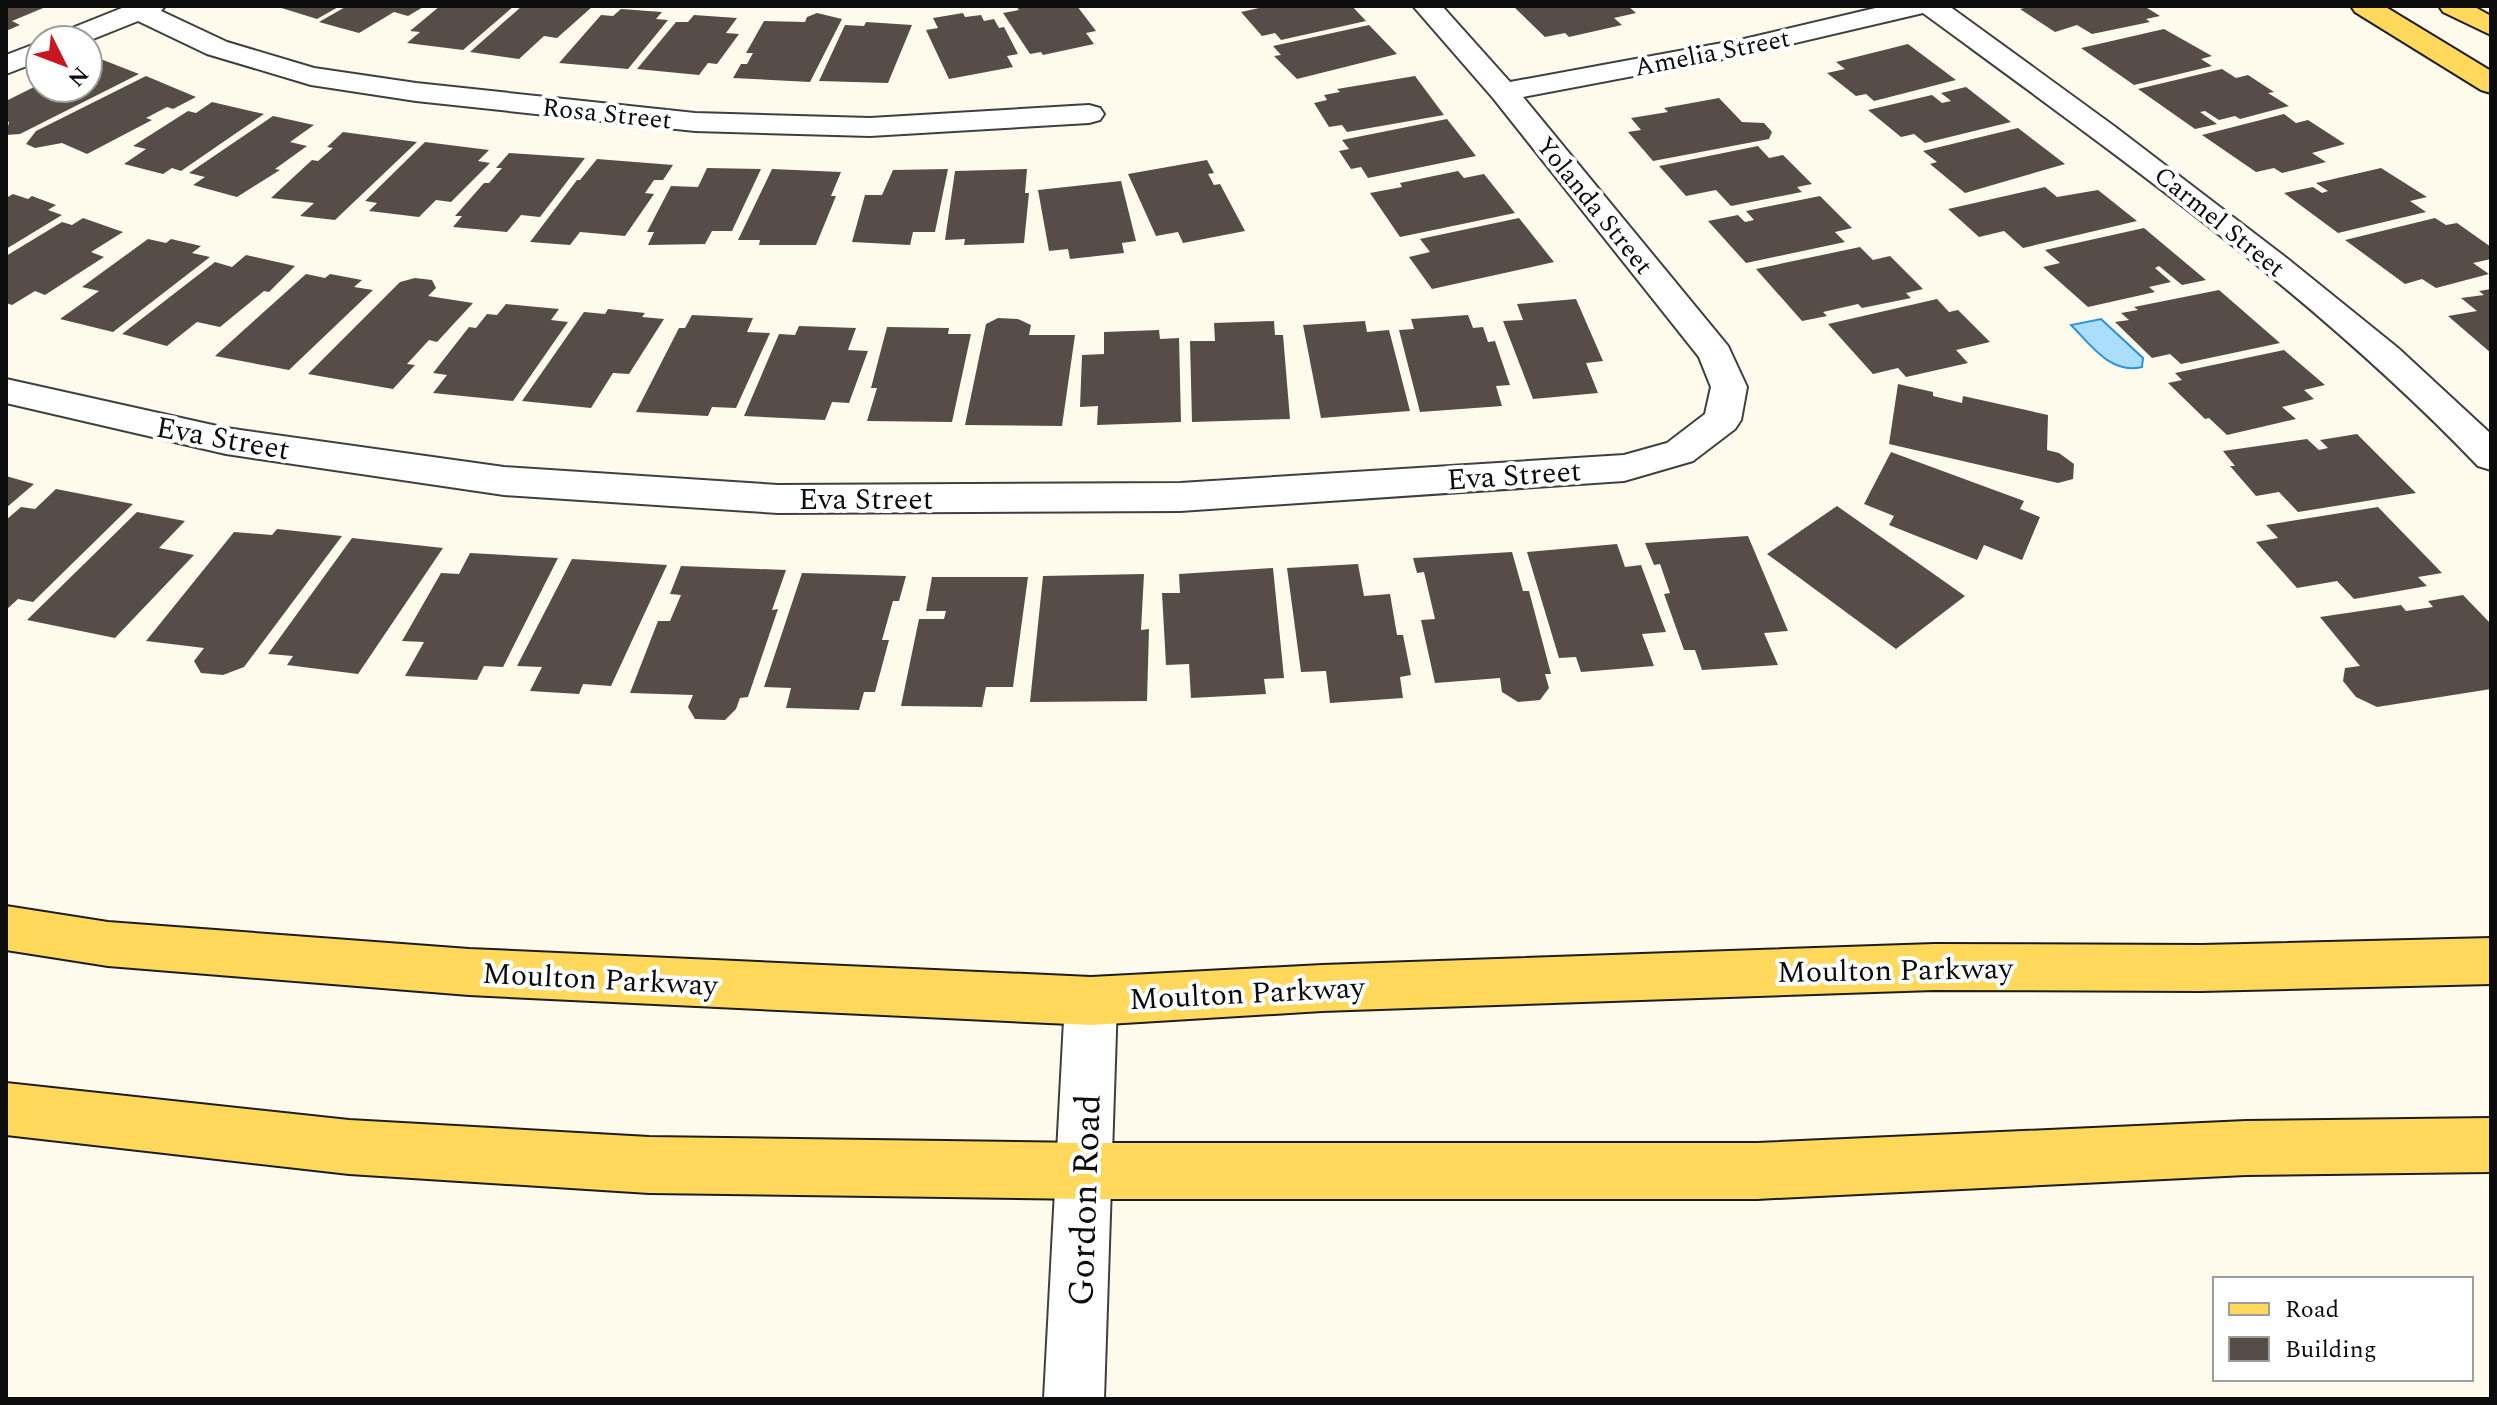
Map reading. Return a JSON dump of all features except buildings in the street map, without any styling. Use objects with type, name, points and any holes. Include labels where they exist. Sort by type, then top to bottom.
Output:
[{"type":"main road","points":[[2365,6],[2491,84]]},
{"type":"main road","points":[[2453,6],[2491,27]]},
{"type":"main road","name":"Moulton Parkway","points":[[6,928],[108,944],[469,972],[1091,1001],[1322,988],[1918,968],[2201,968],[2491,961]]},
{"type":"main road","points":[[6,1109],[349,1147],[634,1164],[1085,1171],[1757,1171],[2246,1148],[2491,1145]]},
{"type":"street","name":"Yolanda Street","points":[[1427,6],[1503,92],[1715,354],[1729,387],[1722,420]]},
{"type":"street","name":"Amelia Street","points":[[1503,92],[1744,47],[1919,6]]},
{"type":"street","name":"Carmel Street","points":[[1931,6],[2152,167],[2301,286],[2456,419],[2491,457]]},
{"type":"street","points":[[104,25],[145,8]]},
{"type":"street","name":"Rosa Street","points":[[145,8],[217,48],[311,76],[447,96],[695,122],[743,124],[870,127],[1089,114]]},
{"type":"street","name":"Eva Street","points":[[6,391],[226,441],[504,481],[778,499],[1180,497],[1624,468],[1680,452],[1722,420]]},
{"type":"street","name":"Gordon Road","points":[[1074,1399],[1091,1001]]},
{"type":"water","points":[[2101,319],[2143,358],[2142,367],[2121,367],[2111,362],[2071,325]]}]
